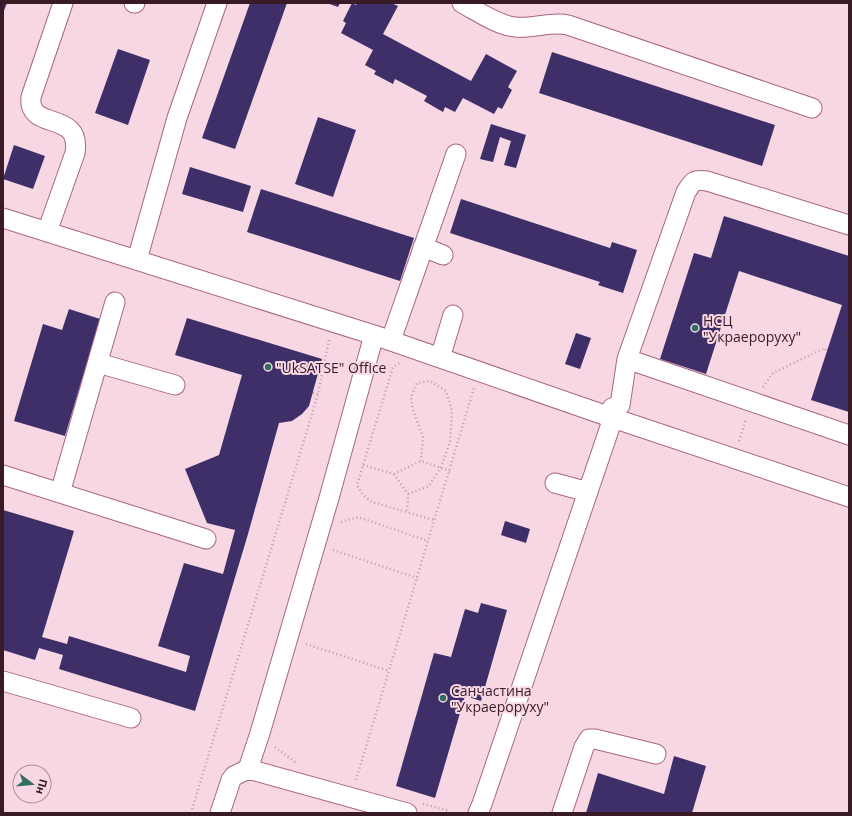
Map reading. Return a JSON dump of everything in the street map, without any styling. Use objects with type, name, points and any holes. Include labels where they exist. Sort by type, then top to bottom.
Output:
[{"type":"lane","points":[[47,232],[75,153],[77,142],[72,131],[64,126],[37,115],[32,111],[30,105],[31,97],[63,3]]},
{"type":"lane","points":[[137,260],[177,118],[217,3]]},
{"type":"lane","points":[[462,3],[511,26],[568,25],[812,108]]},
{"type":"lane","points":[[248,769],[329,498],[383,338],[423,247],[456,154]]},
{"type":"lane","points":[[478,813],[613,418],[612,408],[620,405],[627,359],[686,192],[692,183],[697,180],[708,181],[849,225]]},
{"type":"lane","points":[[3,218],[383,338],[613,418],[849,497]]},
{"type":"lane","points":[[423,247],[443,255]]},
{"type":"lane","points":[[60,493],[115,302]]},
{"type":"lane","points":[[440,358],[453,315]]},
{"type":"lane","points":[[627,359],[849,435]]},
{"type":"lane","points":[[98,363],[176,385]]},
{"type":"lane","points":[[3,476],[206,539]]},
{"type":"lane","points":[[555,483],[588,492]]},
{"type":"lane","points":[[3,680],[131,718]]},
{"type":"lane","points":[[562,813],[584,747],[589,739],[595,739],[656,754]]},
{"type":"lane","points":[[220,813],[231,780],[234,776],[248,769],[414,808]]},
{"type":"path","points":[[191,813],[318,394],[329,340]]},
{"type":"path","points":[[825,348],[827,352]]},
{"type":"path","points":[[402,361],[393,367],[357,485],[363,495],[372,502],[434,520]]},
{"type":"path","points":[[408,494],[429,486],[442,467],[450,442],[452,411],[446,391],[430,381],[417,383],[412,397],[413,410],[423,437],[422,461]]},
{"type":"path","points":[[355,786],[475,386]]},
{"type":"path","points":[[313,393],[318,394]]},
{"type":"path","points":[[394,474],[422,461],[450,470]]},
{"type":"path","points":[[363,465],[394,474],[408,494],[407,512]]},
{"type":"path","points":[[339,528],[341,521],[358,517],[428,541]]},
{"type":"path","points":[[330,557],[333,550],[417,578]]},
{"type":"path","points":[[303,644],[389,671]]},
{"type":"path","points":[[274,742],[276,747],[298,764]]},
{"type":"path","points":[[414,808],[450,811]]},
{"type":"path","points":[[3,812],[7,813]]},
{"type":"building","points":[[3,3],[7,3],[3,13]]},
{"type":"building","points":[[250,3],[287,3],[235,149],[202,138]]},
{"type":"building","points":[[327,3],[340,3],[338,7]]},
{"type":"building","points":[[352,3],[356,5],[357,3],[391,3],[398,6],[383,34],[471,81],[486,54],[517,71],[508,87],[512,90],[502,109],[498,107],[494,114],[463,98],[455,112],[445,107],[443,112],[424,101],[427,96],[395,79],[393,84],[374,74],[376,71],[365,65],[373,50],[341,33],[346,23],[343,21]]},
{"type":"building","points":[[118,49],[150,60],[128,125],[95,113]]},
{"type":"building","points":[[552,52],[775,125],[762,166],[539,93]]},
{"type":"building","points":[[318,117],[356,130],[333,197],[295,184]]},
{"type":"building","points":[[491,124],[526,135],[516,168],[504,165],[511,141],[500,137],[493,162],[480,159]]},
{"type":"building","points":[[14,145],[45,156],[33,189],[3,179]]},
{"type":"building","points":[[190,167],[251,186],[243,212],[182,194]]},
{"type":"building","points":[[261,189],[414,238],[400,281],[247,232]]},
{"type":"building","points":[[461,199],[610,248],[612,242],[637,250],[623,293],[598,285],[600,282],[450,233]]},
{"type":"building","name":"НСЦ \"Украероруху\"","points":[[724,216],[849,256],[849,412],[811,400],[842,305],[739,271],[706,374],[660,359],[694,253],[711,258]]},
{"type":"building","points":[[69,309],[100,319],[65,436],[14,421],[43,324],[62,330]]},
{"type":"building","points":[[187,318],[322,359],[309,406],[302,414],[292,421],[279,423],[248,534],[195,711],[59,669],[63,655],[39,648],[35,660],[3,650],[3,510],[74,531],[42,637],[67,644],[69,636],[186,672],[190,656],[158,646],[184,563],[223,574],[235,530],[207,523],[185,469],[219,455],[242,375],[175,355]]},
{"type":"building","points":[[576,333],[591,338],[580,369],[565,364]]},
{"type":"building","points":[[505,521],[530,529],[526,543],[501,535]]},
{"type":"building","name":"Санчастина \"Украероруху\"","points":[[481,603],[507,610],[481,701],[465,696],[435,798],[396,786],[434,653],[451,657],[465,609],[478,613]]},
{"type":"building","points":[[674,756],[706,766],[692,813],[586,813],[598,773],[664,794]]},
{"type":"place","name":"НСЦ \"Украероруху\"","points":[[695,328]]},
{"type":"place","name":"\"UkSATSE\" Office","points":[[268,367]]},
{"type":"place","name":"Санчастина \"Украероруху\"","points":[[443,698]]}]
